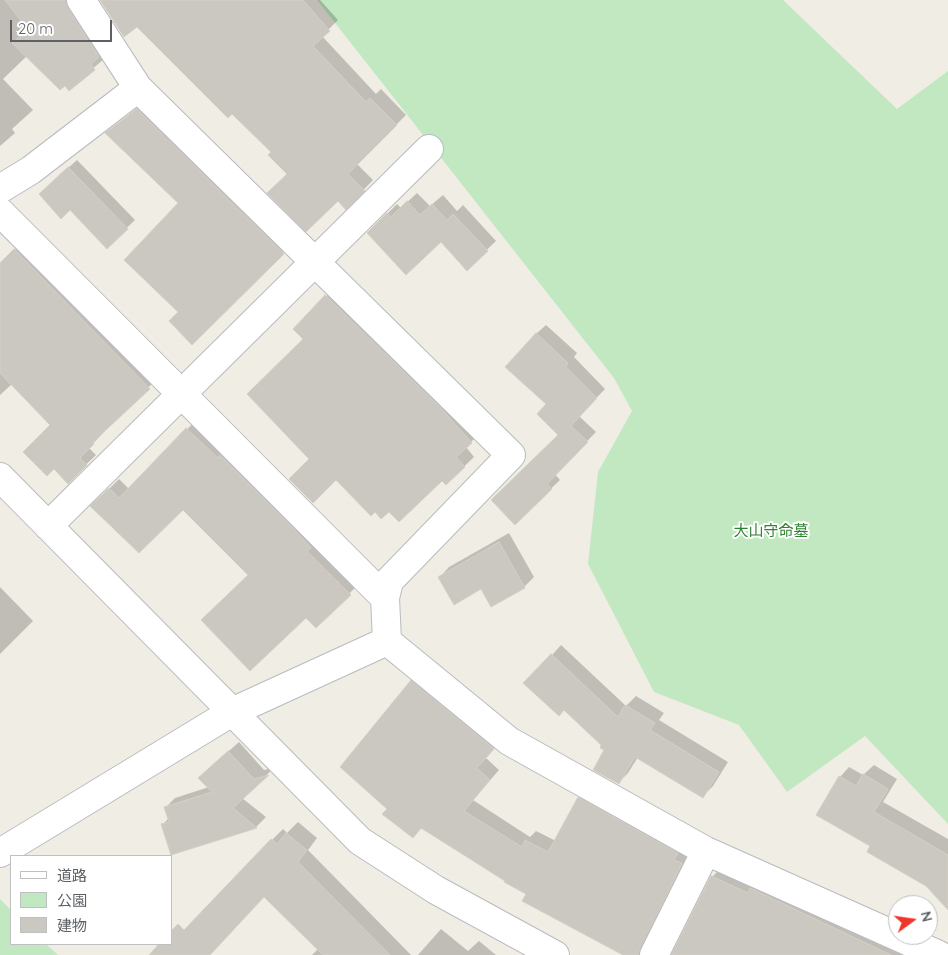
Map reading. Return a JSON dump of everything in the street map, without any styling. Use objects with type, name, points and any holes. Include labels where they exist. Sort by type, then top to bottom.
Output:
[{"type":"street","points":[[81,0],[138,88],[511,454],[389,581],[385,598],[387,640],[510,741],[706,850],[939,955]]},
{"type":"street","points":[[0,189],[31,170],[138,88]]},
{"type":"street","points":[[48,526],[429,149]]},
{"type":"street","points":[[0,212],[385,598]]},
{"type":"street","points":[[0,477],[360,841],[436,890],[555,955]]},
{"type":"street","points":[[0,853],[232,712],[387,640]]},
{"type":"street","points":[[654,955],[706,850]]},
{"type":"green space","name":"大山守命墓","points":[[317,0],[783,0],[897,109],[948,71],[948,824],[865,736],[787,792],[739,725],[654,692],[588,564],[598,472],[632,411],[614,378]]},
{"type":"green space","points":[[0,899],[10,909],[10,945],[47,945],[58,955],[0,955]]},
{"type":"building","points":[[5,0],[66,0],[68,8],[99,57],[91,64],[95,70],[69,91],[65,86],[60,90],[12,43],[28,30]]},
{"type":"building","points":[[100,0],[303,0],[330,31],[313,46],[366,102],[370,98],[397,125],[348,174],[365,191],[346,210],[338,201],[306,232],[267,193],[287,174],[268,155],[271,152],[232,114],[228,118],[137,27],[124,37]]},
{"type":"building","points":[[137,109],[284,254],[192,345],[169,321],[178,312],[124,260],[178,203],[105,133]]},
{"type":"building","points":[[68,167],[128,229],[107,249],[70,210],[61,219],[39,194]]},
{"type":"building","points":[[407,201],[420,215],[432,204],[447,220],[453,214],[488,251],[467,271],[441,242],[406,275],[367,233],[387,213],[391,217]]},
{"type":"building","points":[[14,249],[150,389],[93,442],[94,444],[80,458],[87,465],[68,484],[54,469],[47,476],[23,452],[50,425],[0,373],[0,263]]},
{"type":"building","points":[[325,295],[439,406],[472,443],[456,457],[465,467],[446,485],[442,481],[399,522],[389,512],[381,519],[375,512],[371,516],[336,480],[313,503],[289,479],[309,459],[247,394],[303,339],[293,329]]},
{"type":"building","points":[[536,333],[568,363],[566,367],[597,398],[571,426],[588,442],[547,484],[552,489],[515,525],[491,500],[558,435],[537,414],[546,404],[505,367]]},
{"type":"building","points":[[186,428],[218,458],[220,455],[291,526],[311,548],[307,551],[351,595],[316,628],[306,618],[250,671],[201,620],[248,575],[183,510],[139,553],[90,506],[109,488],[119,498]]},
{"type":"building","points":[[499,542],[525,588],[491,607],[481,589],[454,605],[438,577]]},
{"type":"building","points":[[551,654],[618,717],[625,705],[655,723],[650,730],[719,772],[703,798],[635,757],[619,784],[593,770],[604,750],[600,748],[601,745],[564,710],[559,716],[523,683]]},
{"type":"building","points":[[411,680],[494,749],[477,768],[490,780],[464,811],[522,847],[525,840],[548,852],[578,797],[678,853],[674,860],[682,863],[639,955],[623,955],[522,901],[526,894],[504,882],[421,828],[413,838],[382,814],[387,809],[340,767]]},
{"type":"building","points":[[228,751],[254,779],[269,775],[233,808],[257,828],[171,855],[161,824],[169,822],[164,807],[212,792],[198,778]]},
{"type":"building","points":[[863,774],[888,789],[874,812],[948,855],[948,910],[938,899],[938,895],[934,895],[926,886],[867,852],[870,846],[816,815],[839,776],[856,786]]},
{"type":"building","points":[[286,833],[307,850],[298,862],[390,955],[323,955],[264,897],[210,955],[149,955],[158,945],[172,945],[172,930],[178,924],[184,930],[271,839],[277,844]]},
{"type":"building","points":[[711,876],[748,893],[750,888],[891,955],[671,955]]}]
